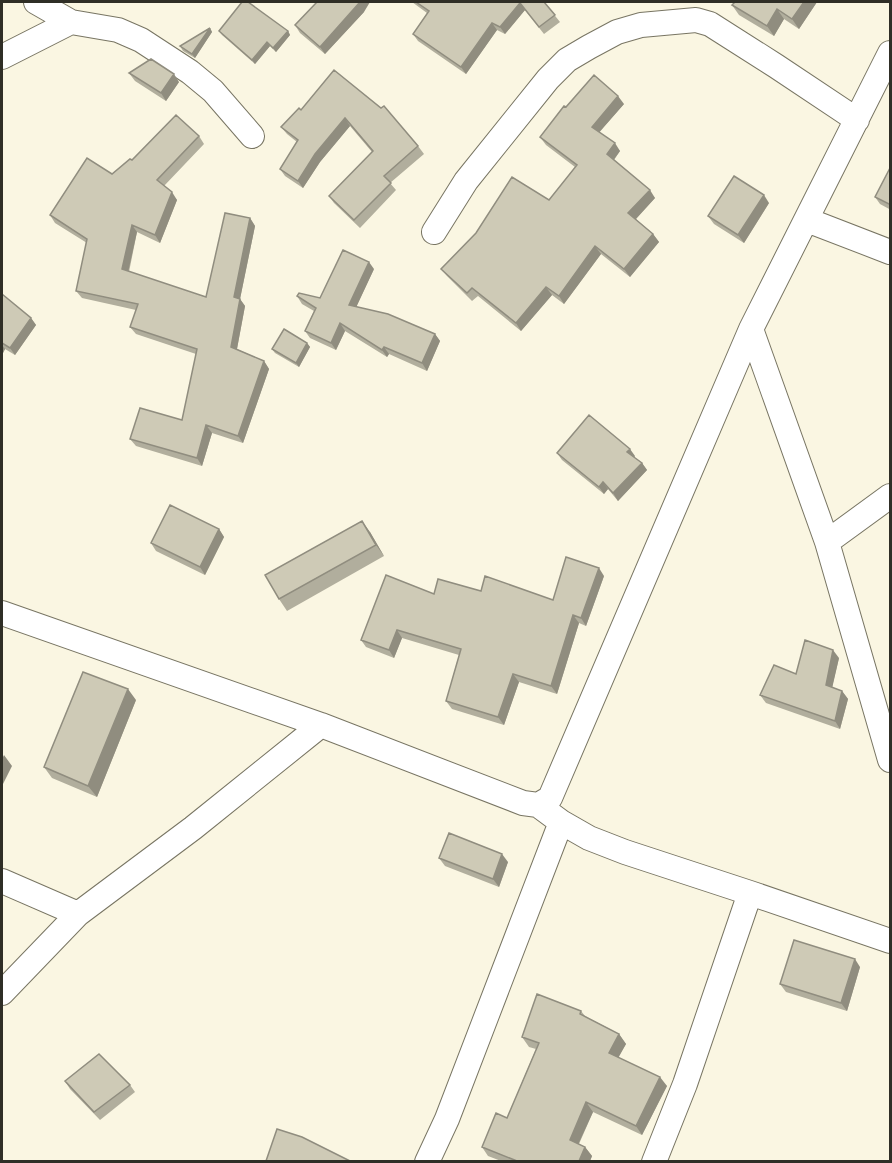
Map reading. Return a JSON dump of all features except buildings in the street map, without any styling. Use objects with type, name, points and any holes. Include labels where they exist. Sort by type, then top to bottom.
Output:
[{"type":"street","points":[[36,2],[71,22],[118,30],[141,40],[190,72],[213,91],[252,136]]},
{"type":"street","points":[[434,232],[466,181],[548,79],[567,60],[617,32],[641,25],[675,20],[696,20],[710,24],[857,120]]},
{"type":"street","points":[[2,57],[71,22]]},
{"type":"street","points":[[538,805],[550,798],[752,329],[888,61]]},
{"type":"street","points":[[807,220],[891,252]]},
{"type":"street","points":[[752,329],[827,542],[891,760]]},
{"type":"street","points":[[827,542],[891,496]]},
{"type":"street","points":[[2,613],[321,724],[523,803],[538,805],[589,838],[625,852],[891,941]]},
{"type":"street","points":[[2,993],[78,914],[193,828],[321,724]]},
{"type":"street","points":[[427,1161],[447,1119],[561,822]]},
{"type":"street","points":[[2,881],[78,914]]},
{"type":"street","points":[[654,1161],[685,1084],[750,893]]}]
